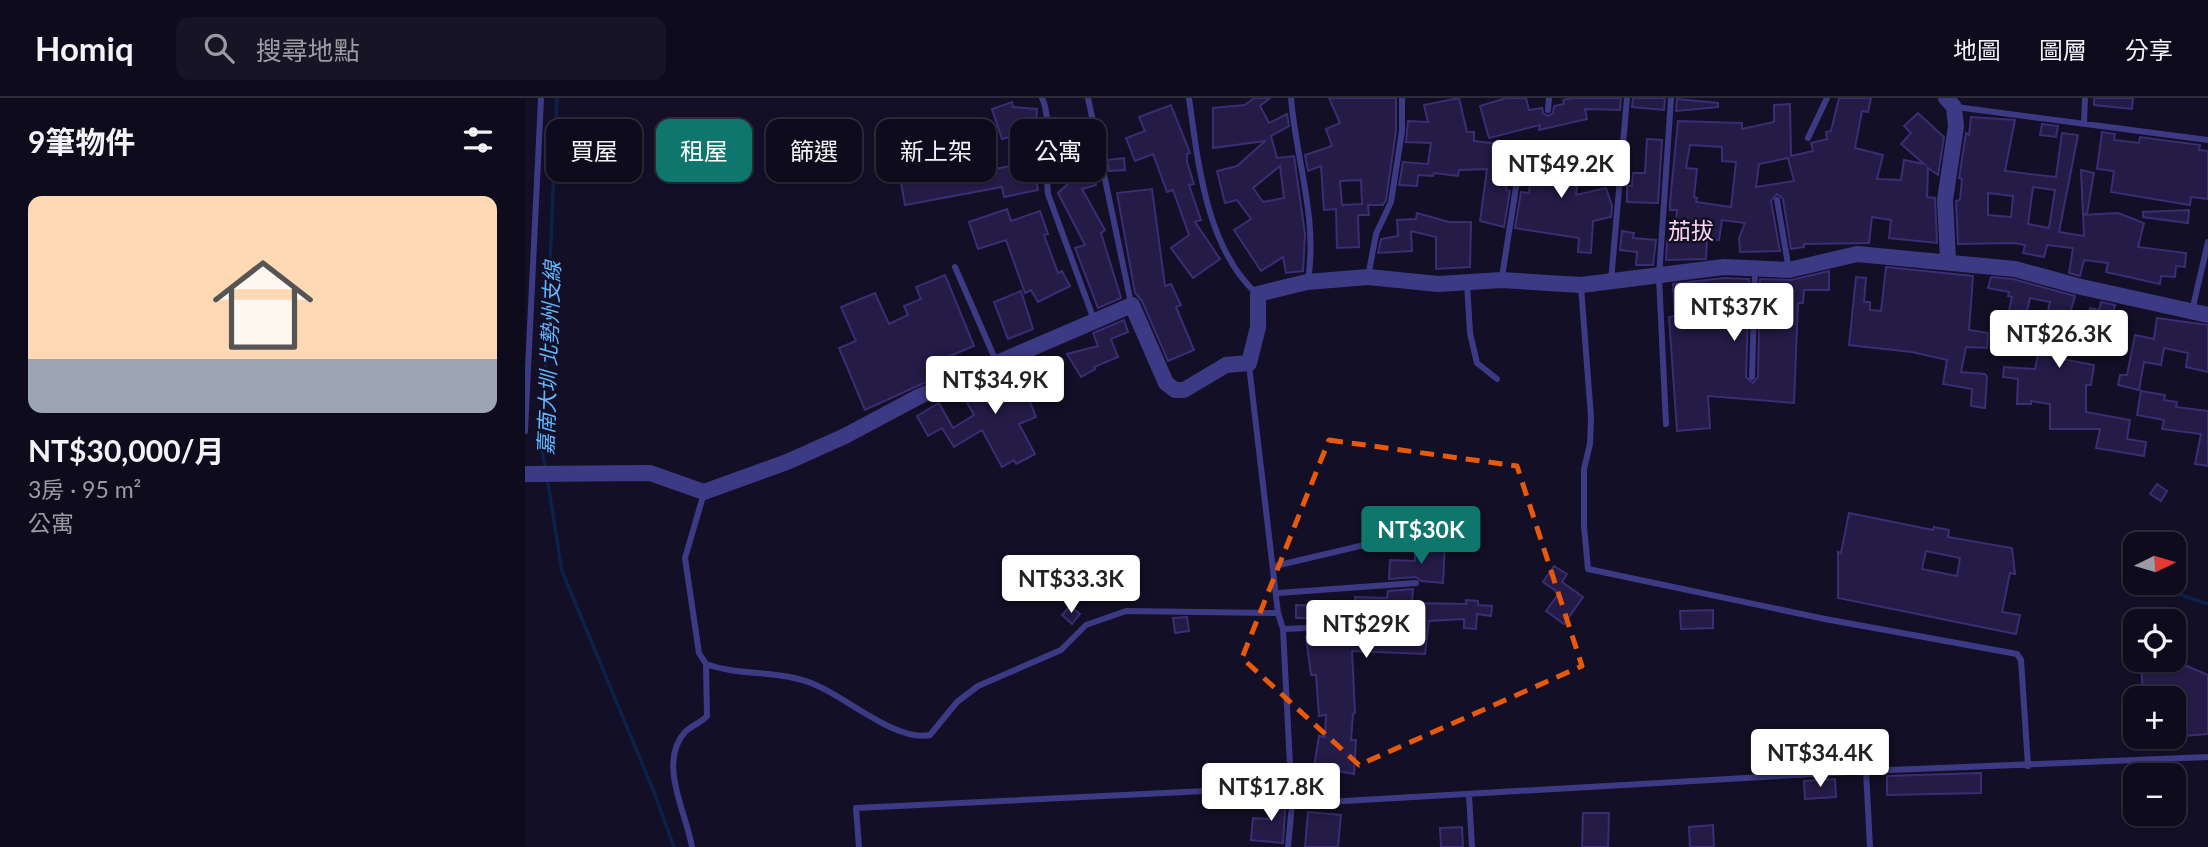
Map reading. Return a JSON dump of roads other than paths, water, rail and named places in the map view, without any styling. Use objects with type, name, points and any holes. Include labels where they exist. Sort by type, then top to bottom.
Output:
[{"type":"street","points":[[1948,260],[1945,200],[1956,125],[1950,102]]},
{"type":"street","points":[[525,474],[650,473],[704,492],[845,436],[920,396],[1132,304],[1166,383],[1175,390],[1184,390],[1226,365],[1249,363],[1258,327],[1258,294],[1307,282],[1368,277],[1438,284],[1502,280],[1581,285],[1724,267],[1789,270],[1857,254],[1948,260],[2015,269],[2200,314]]},
{"type":"lane","points":[[525,431],[541,98]]},
{"type":"lane","points":[[1042,98],[1048,115],[1045,172],[1048,194],[1094,320]]},
{"type":"lane","points":[[1088,98],[1132,304]]},
{"type":"lane","points":[[1189,98],[1211,220],[1246,284],[1258,294]]},
{"type":"lane","points":[[1291,98],[1295,145],[1312,229],[1307,282]]},
{"type":"lane","points":[[1368,277],[1376,234],[1391,202],[1402,131],[1402,98]]},
{"type":"lane","points":[[1548,110],[1549,98]]},
{"type":"lane","points":[[1611,282],[1627,98]]},
{"type":"lane","points":[[1666,424],[1659,277],[1671,98]]},
{"type":"lane","points":[[1808,138],[1827,98]]},
{"type":"lane","points":[[2084,123],[2085,98]]},
{"type":"lane","points":[[1950,102],[2208,140]]},
{"type":"lane","points":[[1502,280],[1521,155]]},
{"type":"lane","points":[[1777,200],[1789,270]]},
{"type":"lane","points":[[2200,314],[2208,242]]},
{"type":"lane","points":[[955,267],[997,363]]},
{"type":"lane","points":[[1752,377],[1756,268]]},
{"type":"lane","points":[[1467,283],[1471,333],[1477,363],[1497,379]]},
{"type":"lane","points":[[1581,285],[1591,417],[1590,444],[1584,469],[1584,526],[1588,569],[1825,619],[2017,654],[2021,660],[2028,766]]},
{"type":"lane","points":[[1249,363],[1275,566],[1278,613],[1283,629],[1292,804],[1288,847]]},
{"type":"lane","points":[[692,847],[689,826],[676,793],[676,755],[684,733],[707,716],[706,664],[699,653],[688,595],[685,558],[704,492]]},
{"type":"lane","points":[[1275,566],[1360,546],[1429,540]]},
{"type":"lane","points":[[1278,593],[1416,583]]},
{"type":"lane","points":[[706,664],[790,677],[818,685],[852,707],[914,737],[922,737],[930,735],[957,702],[978,685],[1061,650],[1086,625],[1106,617],[1126,611],[1278,613]]},
{"type":"lane","points":[[1283,629],[1406,624]]},
{"type":"lane","points":[[1292,804],[1867,771],[2208,757]]},
{"type":"lane","points":[[1867,771],[1870,847]]},
{"type":"lane","points":[[859,847],[856,808],[1290,787]]},
{"type":"lane","points":[[1469,795],[1472,847]]},
{"type":"waterway","name":"嘉南大圳 北勢州支線","points":[[546,470],[542,451],[557,98]]},
{"type":"waterway","name":"嘉南大圳 北勢州支線","points":[[547,477],[562,571],[654,792],[674,847]]},
{"type":"waterway","points":[[2182,595],[2208,604]]},
{"type":"district","name":"茄拔","points":[[1691,230]]}]
